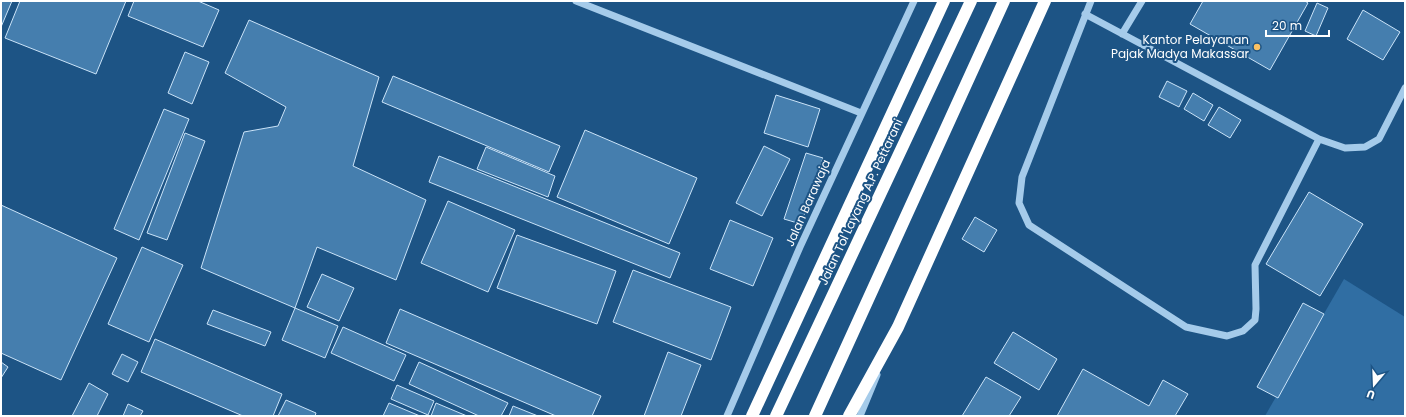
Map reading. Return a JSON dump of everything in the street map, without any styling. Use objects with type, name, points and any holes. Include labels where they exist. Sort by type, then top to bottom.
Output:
[{"type":"highway","points":[[752,416],[944,1]]},
{"type":"highway","name":"Jalan Tol Layang A.P. Pettarani","points":[[776,416],[971,1]]},
{"type":"highway","points":[[815,416],[1004,1]]},
{"type":"highway","points":[[849,416],[898,327],[1045,1]]},
{"type":"street","points":[[576,1],[861,113]]},
{"type":"street","name":"Jalan Barawaja","points":[[727,416],[800,247],[914,1]]},
{"type":"street","points":[[1091,1],[1022,177],[1019,203],[1029,225],[1186,327],[1227,336],[1243,331],[1255,320],[1255,265],[1319,139]]},
{"type":"street","points":[[1122,34],[1142,1]]},
{"type":"street","points":[[1085,14],[1319,139],[1345,148],[1365,147],[1379,139],[1405,88]]},
{"type":"street","points":[[860,416],[898,327]]},
{"type":"shaded area","points":[[1344,279],[1405,317],[1405,416],[1265,416]]},
{"type":"building","points":[[1,1],[12,1],[1,27]]},
{"type":"building","points":[[20,1],[126,1],[96,74],[5,38]]},
{"type":"building","points":[[134,1],[198,1],[219,10],[203,47],[128,16]]},
{"type":"building","name":"Kantor Pelayanan Pajak Madya Makassar","points":[[1203,1],[1305,1],[1308,3],[1270,70],[1190,24]]},
{"type":"building","points":[[1317,3],[1328,8],[1316,36],[1305,31]]},
{"type":"building","points":[[1363,10],[1400,32],[1383,60],[1347,39]]},
{"type":"building","points":[[249,20],[379,77],[353,166],[426,200],[396,280],[317,247],[295,308],[201,268],[244,132],[278,126],[286,107],[225,73]]},
{"type":"building","points":[[185,52],[209,62],[192,104],[168,93]]},
{"type":"building","points":[[393,76],[560,146],[549,172],[382,102]]},
{"type":"building","points":[[1167,81],[1187,91],[1179,107],[1159,97]]},
{"type":"building","points":[[1193,93],[1213,105],[1204,121],[1184,109]]},
{"type":"building","points":[[776,95],[820,109],[808,147],[764,133]]},
{"type":"building","points":[[1219,107],[1241,120],[1230,138],[1208,125]]},
{"type":"building","points":[[164,109],[189,119],[139,240],[114,229]]},
{"type":"building","points":[[585,130],[697,178],[669,244],[557,197]]},
{"type":"building","points":[[185,133],[205,141],[167,240],[147,233]]},
{"type":"building","points":[[764,146],[790,159],[762,216],[736,203]]},
{"type":"building","points":[[486,147],[555,176],[548,197],[477,169]]},
{"type":"building","points":[[806,153],[823,158],[801,224],[784,219]]},
{"type":"building","points":[[439,156],[680,253],[670,278],[429,182]]},
{"type":"building","points":[[1309,192],[1363,224],[1320,296],[1266,264]]},
{"type":"building","points":[[448,201],[515,230],[488,292],[421,263]]},
{"type":"building","points":[[1,205],[117,258],[61,380],[1,353]]},
{"type":"building","points":[[975,217],[997,230],[984,252],[962,239]]},
{"type":"building","points":[[730,220],[773,238],[753,286],[710,269]]},
{"type":"building","points":[[517,235],[616,271],[597,324],[497,288]]},
{"type":"building","points":[[142,247],[183,265],[149,342],[108,324]]},
{"type":"building","points":[[633,270],[731,307],[711,360],[613,322]]},
{"type":"building","points":[[322,274],[354,288],[339,321],[307,307]]},
{"type":"building","points":[[1303,303],[1324,314],[1278,398],[1257,387]]},
{"type":"building","points":[[295,308],[338,326],[325,358],[282,340]]},
{"type":"building","points":[[400,309],[601,396],[592,416],[556,416],[386,343]]},
{"type":"building","points":[[213,310],[271,332],[265,346],[207,324]]},
{"type":"building","points":[[343,327],[406,355],[394,381],[331,353]]},
{"type":"building","points":[[1013,332],[1057,359],[1039,390],[994,363]]},
{"type":"building","points":[[155,339],[282,394],[273,416],[243,416],[141,372]]},
{"type":"building","points":[[668,352],[701,365],[681,416],[644,416]]},
{"type":"building","points":[[122,354],[138,362],[128,382],[112,374]]},
{"type":"building","points":[[1,362],[8,367],[1,378]]},
{"type":"building","points":[[419,362],[508,403],[501,416],[479,416],[409,384]]},
{"type":"building","points":[[1083,369],[1149,406],[1163,380],[1188,394],[1175,416],[1057,416]]},
{"type":"building","points":[[986,377],[1021,397],[1009,416],[962,416]]},
{"type":"building","points":[[89,383],[108,394],[97,416],[72,416]]},
{"type":"building","points":[[397,385],[434,401],[428,415],[391,399]]},
{"type":"building","points":[[286,400],[316,413],[315,416],[278,416]]},
{"type":"building","points":[[389,403],[420,416],[383,416]]},
{"type":"building","points":[[436,403],[467,416],[431,416]]},
{"type":"building","points":[[128,404],[143,411],[140,416],[123,416]]},
{"type":"building","points":[[513,406],[538,416],[509,416]]},
{"type":"place","name":"Kantor Pelayanan Pajak Madya Makassar","points":[[1257,47]]}]
